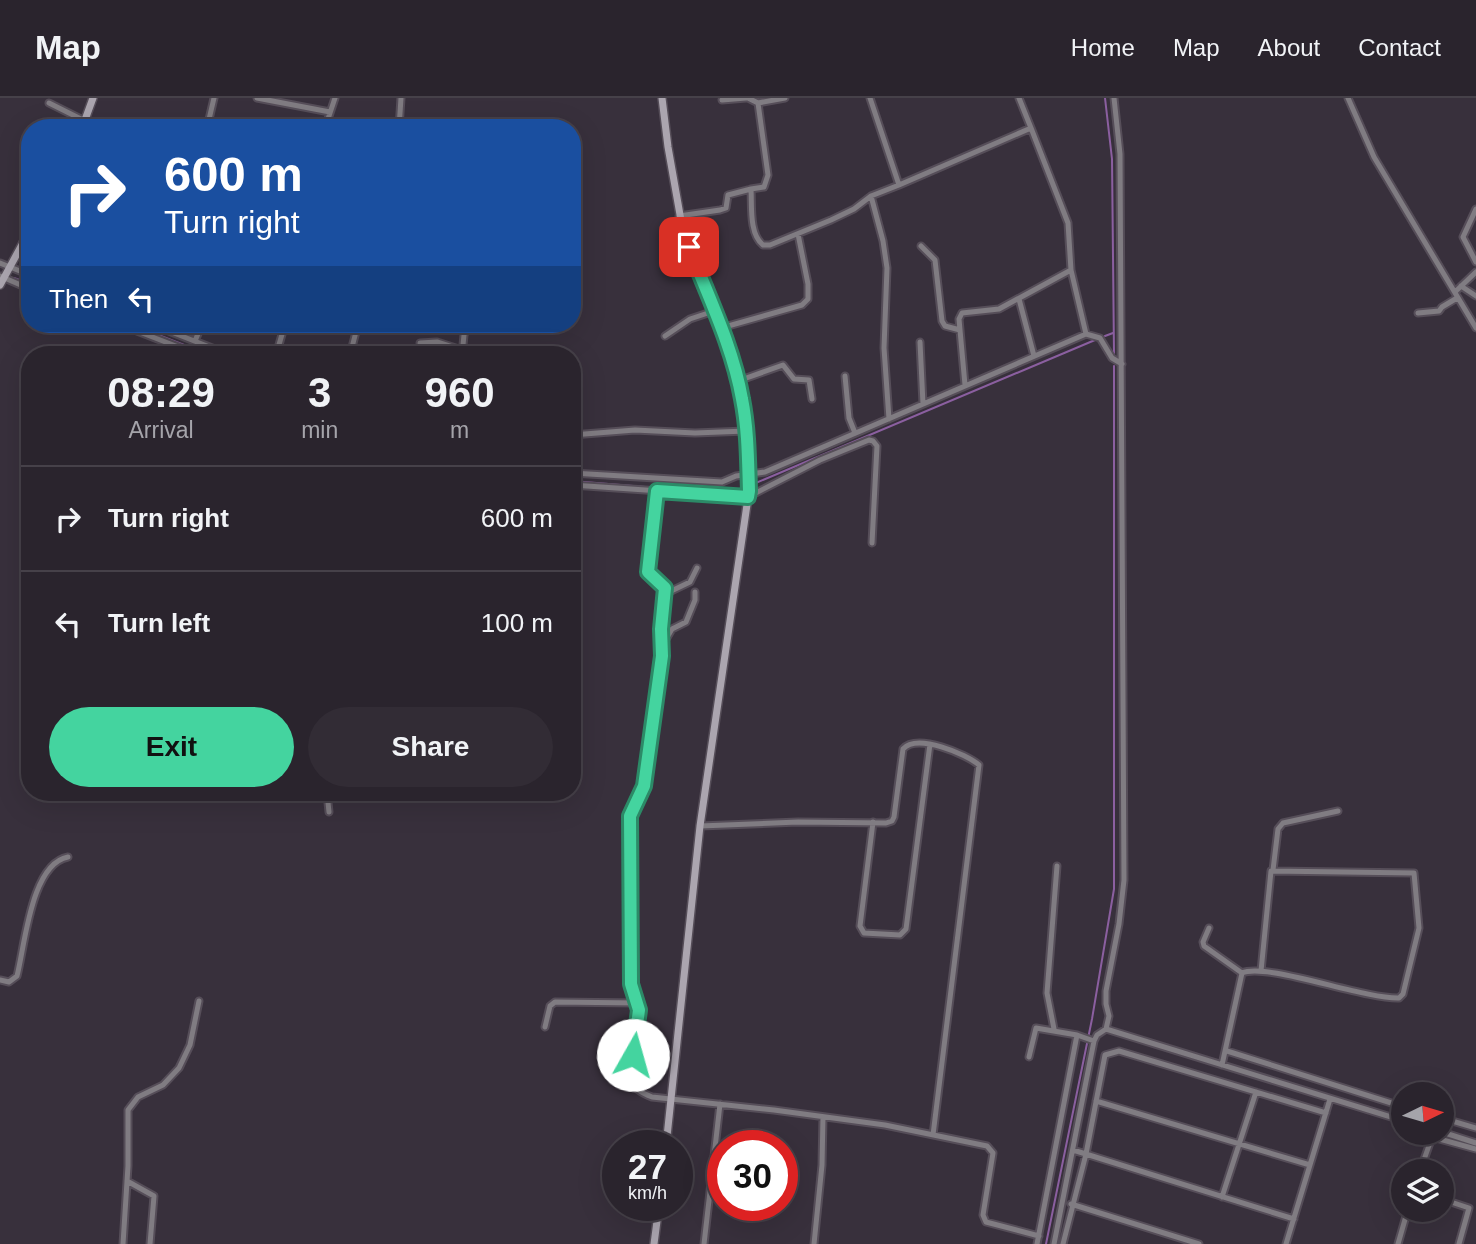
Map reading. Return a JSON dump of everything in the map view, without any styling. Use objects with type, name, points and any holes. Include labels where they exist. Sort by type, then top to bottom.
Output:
[{"type":"street","points":[[85,119],[93,98]]},
{"type":"street","points":[[209,119],[214,98]]},
{"type":"street","points":[[257,98],[330,112]]},
{"type":"street","points":[[328,119],[335,98]]},
{"type":"street","points":[[400,119],[401,98]]},
{"type":"street","points":[[662,98],[680,216],[738,381],[746,431],[748,477],[748,494],[700,825],[668,1130]]},
{"type":"street","points":[[722,100],[747,98],[758,103],[785,98]]},
{"type":"street","points":[[870,98],[899,185]]},
{"type":"street","points":[[1019,98],[1068,223],[1071,270],[1086,334]]},
{"type":"street","points":[[1054,1244],[1092,1041],[1106,1029],[1110,1016],[1106,991],[1119,924],[1124,880],[1120,154],[1114,98]]},
{"type":"street","points":[[1348,98],[1374,157],[1476,328]]},
{"type":"street","points":[[49,103],[75,119]]},
{"type":"street","points":[[680,216],[720,211],[726,208],[728,195],[764,187],[768,175],[758,103]]},
{"type":"street","points":[[751,189],[755,232],[760,244],[770,245],[854,209],[871,196],[1031,128]]},
{"type":"street","points":[[871,196],[887,268],[884,348],[889,419]]},
{"type":"street","points":[[1476,209],[1463,237],[1476,262]]},
{"type":"street","points":[[721,328],[802,305],[808,299],[808,284],[797,234]]},
{"type":"street","points":[[921,246],[935,260],[943,324],[960,330]]},
{"type":"street","points":[[21,247],[1,280],[21,286]]},
{"type":"street","points":[[0,262],[21,271]]},
{"type":"street","points":[[965,385],[959,319],[962,313],[995,310],[1071,270]]},
{"type":"street","points":[[1418,313],[1439,311],[1476,272]]},
{"type":"street","points":[[1461,286],[1476,296]]},
{"type":"street","points":[[1019,299],[1034,356]]},
{"type":"street","points":[[665,336],[682,323],[715,311]]},
{"type":"street","points":[[150,333],[179,346]]},
{"type":"street","points":[[174,333],[208,346]]},
{"type":"street","points":[[195,341],[198,333]]},
{"type":"street","points":[[581,474],[716,483],[748,477],[1086,334],[1100,338],[1112,358],[1122,364]]},
{"type":"street","points":[[420,343],[437,342],[447,346]]},
{"type":"street","points":[[920,342],[923,404]]},
{"type":"street","points":[[738,381],[783,365],[794,379],[809,380],[812,399]]},
{"type":"street","points":[[845,376],[849,418],[855,433]]},
{"type":"street","points":[[581,434],[635,430],[695,433],[746,431]]},
{"type":"street","points":[[581,486],[748,494],[869,440],[877,446],[872,543]]},
{"type":"street","points":[[657,491],[648,572],[664,586],[662,656],[643,790],[629,818],[631,984],[638,1003],[631,1083],[644,1094],[671,1100],[913,1129],[990,1147],[993,1156],[983,1215],[986,1222],[1039,1236]]},
{"type":"street","points":[[665,594],[690,582],[696,568]]},
{"type":"street","points":[[662,646],[673,629],[687,622],[695,592]]},
{"type":"street","points":[[700,825],[886,823],[894,817],[905,747],[914,742],[930,744],[977,762],[980,768],[933,1135]]},
{"type":"street","points":[[873,822],[860,926],[864,933],[900,935],[906,929],[930,744]]},
{"type":"street","points":[[328,801],[329,812]]},
{"type":"street","points":[[1261,971],[1268,876],[1273,870],[1279,829],[1283,823],[1338,811]]},
{"type":"street","points":[[0,980],[9,982],[17,976],[28,920],[37,892],[52,865],[59,859],[68,857]]},
{"type":"street","points":[[1054,1030],[1047,993],[1057,866]]},
{"type":"street","points":[[1209,928],[1203,942],[1206,948],[1242,973],[1254,970],[1399,998],[1403,994],[1419,928],[1414,873],[1273,870]]},
{"type":"street","points":[[1222,1065],[1242,973]]},
{"type":"street","points":[[123,1244],[128,1110],[138,1097],[163,1085],[179,1068],[190,1045],[198,1001]]},
{"type":"street","points":[[545,1027],[550,1006],[558,1001],[638,1003]]},
{"type":"street","points":[[1029,1057],[1034,1029],[1040,1027],[1092,1041]]},
{"type":"street","points":[[1106,1029],[1391,1117]]},
{"type":"street","points":[[1037,1244],[1080,1036]]},
{"type":"street","points":[[1063,1244],[1086,1154],[1104,1056],[1115,1051],[1326,1113]]},
{"type":"street","points":[[1227,1051],[1391,1103]]},
{"type":"street","points":[[1222,1197],[1256,1092]]},
{"type":"street","points":[[1286,1244],[1330,1099]]},
{"type":"street","points":[[1096,1101],[1310,1165]]},
{"type":"street","points":[[704,1244],[720,1104]]},
{"type":"street","points":[[814,1244],[822,1165],[822,1117]]},
{"type":"street","points":[[1454,1122],[1476,1128]]},
{"type":"street","points":[[1454,1137],[1476,1143]]},
{"type":"street","points":[[1454,1139],[1476,1149]]},
{"type":"street","points":[[1073,1150],[1294,1219]]},
{"type":"street","points":[[127,1181],[154,1196],[150,1244]]},
{"type":"street","points":[[1063,1201],[1199,1244]]},
{"type":"street","points":[[1454,1203],[1473,1209],[1459,1244]]},
{"type":"street","points":[[654,1244],[657,1221]]},
{"type":"street","points":[[1398,1244],[1404,1222]]},
{"type":"waterway","points":[[1105,98],[1112,159],[1114,353]]},
{"type":"waterway","points":[[14,278],[21,281]]},
{"type":"waterway","points":[[153,333],[187,346]]},
{"type":"waterway","points":[[1105,336],[1113,333]]},
{"type":"waterway","points":[[751,485],[1095,340]]},
{"type":"waterway","points":[[1046,1244],[1092,1019],[1114,889],[1114,366]]},
{"type":"waterway","points":[[581,482],[694,491]]},
{"type":"waterway","points":[[731,493],[745,487]]},
{"type":"route","points":[[633,1055],[639,1010],[631,984],[629,818],[643,790],[662,656],[661,629],[665,588],[648,572],[657,491],[748,497],[749,491],[743,400],[721,328],[689,247]]}]
